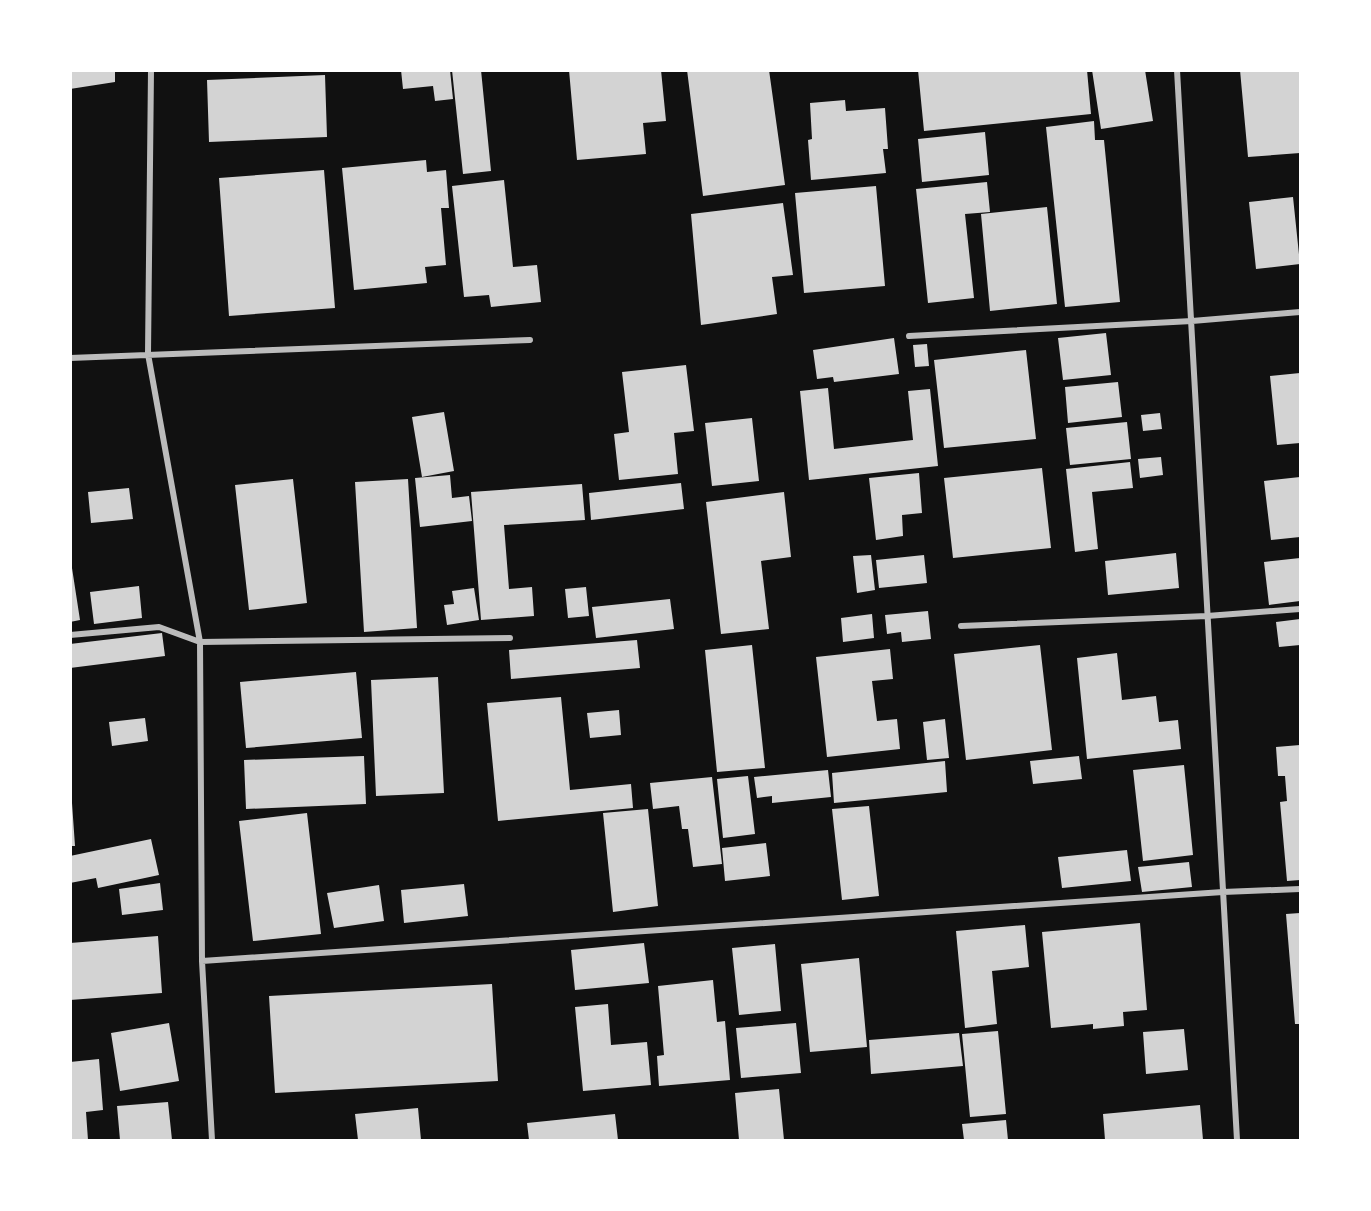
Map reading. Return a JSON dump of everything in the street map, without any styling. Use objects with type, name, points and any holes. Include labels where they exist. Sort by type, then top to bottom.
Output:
[{"type":"street","points":[[151,70],[148,354],[200,642],[202,961],[212,1140]]},
{"type":"street","points":[[1177,70],[1237,1140]]},
{"type":"street","points":[[909,336],[1192,321],[1300,312]]},
{"type":"street","points":[[70,358],[530,340]]},
{"type":"street","points":[[962,626],[1207,616],[1300,609]]},
{"type":"street","points":[[70,634],[159,627],[200,642],[510,638]]},
{"type":"street","points":[[202,961],[1223,892],[1300,889]]},
{"type":"building","points":[[70,70],[115,70],[115,82],[70,89]]},
{"type":"building","points":[[401,70],[450,70],[453,99],[435,101],[433,86],[403,89]]},
{"type":"building","points":[[452,70],[481,70],[491,171],[463,174]]},
{"type":"building","points":[[569,70],[661,70],[666,121],[643,123],[646,154],[577,160]]},
{"type":"building","points":[[687,70],[769,70],[785,185],[703,196]]},
{"type":"building","points":[[918,70],[1087,70],[1091,114],[924,131]]},
{"type":"building","points":[[1092,70],[1145,70],[1153,121],[1101,129]]},
{"type":"building","points":[[1240,70],[1300,70],[1300,153],[1248,157]]},
{"type":"building","points":[[325,75],[327,137],[209,142],[207,80]]},
{"type":"building","points":[[845,100],[846,111],[885,108],[888,149],[883,149],[886,173],[811,180],[808,140],[812,139],[810,103]]},
{"type":"building","points":[[1094,121],[1095,140],[1104,140],[1120,302],[1065,307],[1046,127]]},
{"type":"building","points":[[985,132],[989,175],[922,182],[918,139]]},
{"type":"building","points":[[426,160],[427,172],[446,170],[449,208],[441,208],[446,265],[425,267],[427,283],[354,290],[342,168]]},
{"type":"building","points":[[324,170],[335,308],[229,316],[219,178]]},
{"type":"building","points":[[504,180],[513,267],[537,265],[541,302],[491,307],[489,295],[464,297],[452,186]]},
{"type":"building","points":[[987,182],[990,212],[965,214],[974,298],[928,303],[916,189]]},
{"type":"building","points":[[876,186],[885,286],[804,293],[795,193]]},
{"type":"building","points":[[1293,197],[1300,264],[1256,269],[1249,202]]},
{"type":"building","points":[[783,203],[793,275],[772,277],[777,314],[701,325],[691,214]]},
{"type":"building","points":[[1047,207],[1057,304],[990,311],[981,214]]},
{"type":"building","points":[[1106,333],[1111,375],[1063,380],[1058,338]]},
{"type":"building","points":[[894,338],[899,374],[834,382],[833,377],[817,379],[813,350]]},
{"type":"building","points":[[927,344],[929,366],[915,367],[913,345]]},
{"type":"building","points":[[1026,350],[1036,439],[944,448],[934,360]]},
{"type":"building","points":[[686,365],[694,431],[674,433],[678,474],[619,480],[614,434],[629,432],[622,372]]},
{"type":"building","points":[[1300,373],[1300,443],[1277,445],[1270,376]]},
{"type":"building","points":[[1118,382],[1122,417],[1068,423],[1065,387]]},
{"type":"building","points":[[828,388],[834,449],[913,440],[908,391],[930,389],[938,466],[809,480],[800,391]]},
{"type":"building","points":[[444,412],[454,471],[422,477],[412,417]]},
{"type":"building","points":[[1160,413],[1162,429],[1143,431],[1141,415]]},
{"type":"building","points":[[752,418],[759,481],[712,486],[705,423]]},
{"type":"building","points":[[1127,422],[1131,459],[1070,465],[1066,428]]},
{"type":"building","points":[[1161,457],[1163,475],[1140,478],[1138,459]]},
{"type":"building","points":[[1130,462],[1133,488],[1092,492],[1098,549],[1075,552],[1066,469]]},
{"type":"building","points":[[1042,468],[1051,548],[953,558],[944,478]]},
{"type":"building","points":[[919,473],[922,513],[902,515],[903,536],[876,540],[869,478]]},
{"type":"building","points":[[450,475],[452,498],[469,496],[472,521],[420,527],[415,478]]},
{"type":"building","points":[[1300,477],[1300,537],[1271,540],[1264,481]]},
{"type":"building","points":[[293,479],[307,603],[249,610],[235,485]]},
{"type":"building","points":[[408,479],[417,628],[364,632],[355,482]]},
{"type":"building","points":[[681,483],[684,509],[591,520],[589,493]]},
{"type":"building","points":[[582,484],[585,520],[504,525],[509,589],[532,587],[534,616],[481,620],[471,492]]},
{"type":"building","points":[[129,488],[133,519],[91,523],[88,492]]},
{"type":"building","points":[[784,492],[791,557],[761,561],[769,629],[721,634],[706,502]]},
{"type":"building","points":[[1176,553],[1179,588],[1108,595],[1105,561]]},
{"type":"building","points":[[70,555],[80,620],[70,622]]},
{"type":"building","points":[[871,555],[875,590],[857,593],[853,556]]},
{"type":"building","points":[[924,555],[927,583],[879,588],[876,560]]},
{"type":"building","points":[[1300,558],[1300,601],[1269,605],[1264,562]]},
{"type":"building","points":[[139,586],[142,618],[94,624],[90,592]]},
{"type":"building","points":[[586,587],[589,616],[568,618],[565,589]]},
{"type":"building","points":[[474,588],[479,620],[447,625],[444,605],[454,604],[452,591]]},
{"type":"building","points":[[670,599],[674,629],[596,638],[592,607]]},
{"type":"building","points":[[928,611],[931,639],[902,642],[901,632],[887,634],[885,615]]},
{"type":"building","points":[[872,614],[874,638],[843,642],[841,618]]},
{"type":"building","points":[[1300,619],[1300,645],[1279,647],[1276,622]]},
{"type":"building","points":[[162,633],[165,656],[70,668],[70,644]]},
{"type":"building","points":[[637,640],[640,668],[511,679],[509,650]]},
{"type":"building","points":[[752,645],[765,768],[717,772],[705,650]]},
{"type":"building","points":[[1040,645],[1052,750],[966,760],[954,654]]},
{"type":"building","points":[[890,649],[893,679],[872,681],[877,721],[897,719],[900,749],[827,757],[816,657]]},
{"type":"building","points":[[1117,653],[1122,700],[1156,696],[1159,722],[1178,720],[1181,749],[1087,759],[1077,658]]},
{"type":"building","points":[[356,672],[362,738],[246,748],[240,682]]},
{"type":"building","points":[[438,677],[444,793],[376,796],[371,680]]},
{"type":"building","points":[[561,697],[570,790],[631,784],[633,808],[498,821],[487,703]]},
{"type":"building","points":[[619,710],[621,735],[590,738],[587,713]]},
{"type":"building","points":[[145,718],[148,741],[112,746],[109,722]]},
{"type":"building","points":[[945,719],[949,758],[927,760],[923,722]]},
{"type":"building","points":[[1300,745],[1300,880],[1287,881],[1280,802],[1287,801],[1285,776],[1278,776],[1276,747]]},
{"type":"building","points":[[364,756],[366,804],[246,809],[244,760]]},
{"type":"building","points":[[1079,756],[1082,779],[1033,784],[1030,761]]},
{"type":"building","points":[[945,761],[947,792],[834,803],[832,773]]},
{"type":"building","points":[[1184,765],[1193,855],[1143,861],[1133,770]]},
{"type":"building","points":[[828,770],[831,797],[772,803],[772,796],[757,798],[754,777]]},
{"type":"building","points":[[748,776],[755,834],[723,838],[717,779]]},
{"type":"building","points":[[712,777],[722,864],[693,867],[688,829],[682,829],[679,806],[653,809],[650,783]]},
{"type":"building","points":[[72,803],[75,846],[70,846],[70,804]]},
{"type":"building","points":[[869,806],[879,896],[842,900],[832,809]]},
{"type":"building","points":[[648,809],[658,906],[613,912],[603,813]]},
{"type":"building","points":[[307,813],[321,934],[253,941],[239,821]]},
{"type":"building","points":[[151,839],[159,875],[98,888],[96,878],[70,883],[70,856]]},
{"type":"building","points":[[766,843],[770,876],[725,881],[722,848]]},
{"type":"building","points":[[1127,850],[1131,881],[1062,888],[1058,857]]},
{"type":"building","points":[[1189,862],[1192,887],[1142,892],[1138,867]]},
{"type":"building","points":[[160,883],[163,910],[122,915],[119,889]]},
{"type":"building","points":[[464,884],[468,916],[404,923],[401,890]]},
{"type":"building","points":[[379,885],[384,921],[334,928],[327,893]]},
{"type":"building","points":[[1300,913],[1300,1024],[1295,1024],[1286,914]]},
{"type":"building","points":[[1140,923],[1147,1010],[1123,1012],[1124,1026],[1093,1029],[1093,1024],[1051,1028],[1042,932]]},
{"type":"building","points":[[1025,925],[1029,967],[992,971],[997,1024],[965,1028],[956,931]]},
{"type":"building","points":[[158,936],[162,993],[70,1000],[70,943]]},
{"type":"building","points":[[644,943],[649,983],[575,990],[571,950]]},
{"type":"building","points":[[775,944],[781,1011],[739,1015],[732,948]]},
{"type":"building","points":[[859,958],[867,1047],[810,1052],[801,964]]},
{"type":"building","points":[[713,980],[717,1022],[725,1021],[730,1080],[659,1086],[657,1056],[664,1055],[658,986]]},
{"type":"building","points":[[492,984],[498,1081],[275,1093],[269,996]]},
{"type":"building","points":[[608,1004],[611,1045],[647,1042],[651,1085],[583,1091],[575,1007]]},
{"type":"building","points":[[169,1023],[179,1081],[120,1091],[111,1033]]},
{"type":"building","points":[[796,1023],[801,1073],[741,1078],[736,1028]]},
{"type":"building","points":[[1184,1029],[1188,1070],[1146,1074],[1143,1032]]},
{"type":"building","points":[[998,1031],[1006,1114],[970,1117],[962,1034]]},
{"type":"building","points":[[959,1033],[963,1066],[871,1074],[869,1040]]},
{"type":"building","points":[[99,1059],[103,1110],[86,1112],[88,1140],[70,1140],[70,1062]]},
{"type":"building","points":[[779,1089],[784,1140],[739,1140],[735,1093]]},
{"type":"building","points":[[168,1102],[172,1140],[120,1140],[117,1106]]},
{"type":"building","points":[[1200,1105],[1203,1140],[1105,1140],[1103,1114]]},
{"type":"building","points":[[418,1108],[421,1140],[358,1140],[355,1114]]},
{"type":"building","points":[[615,1114],[618,1140],[529,1140],[527,1123]]},
{"type":"building","points":[[1006,1120],[1008,1140],[964,1140],[962,1124]]}]
